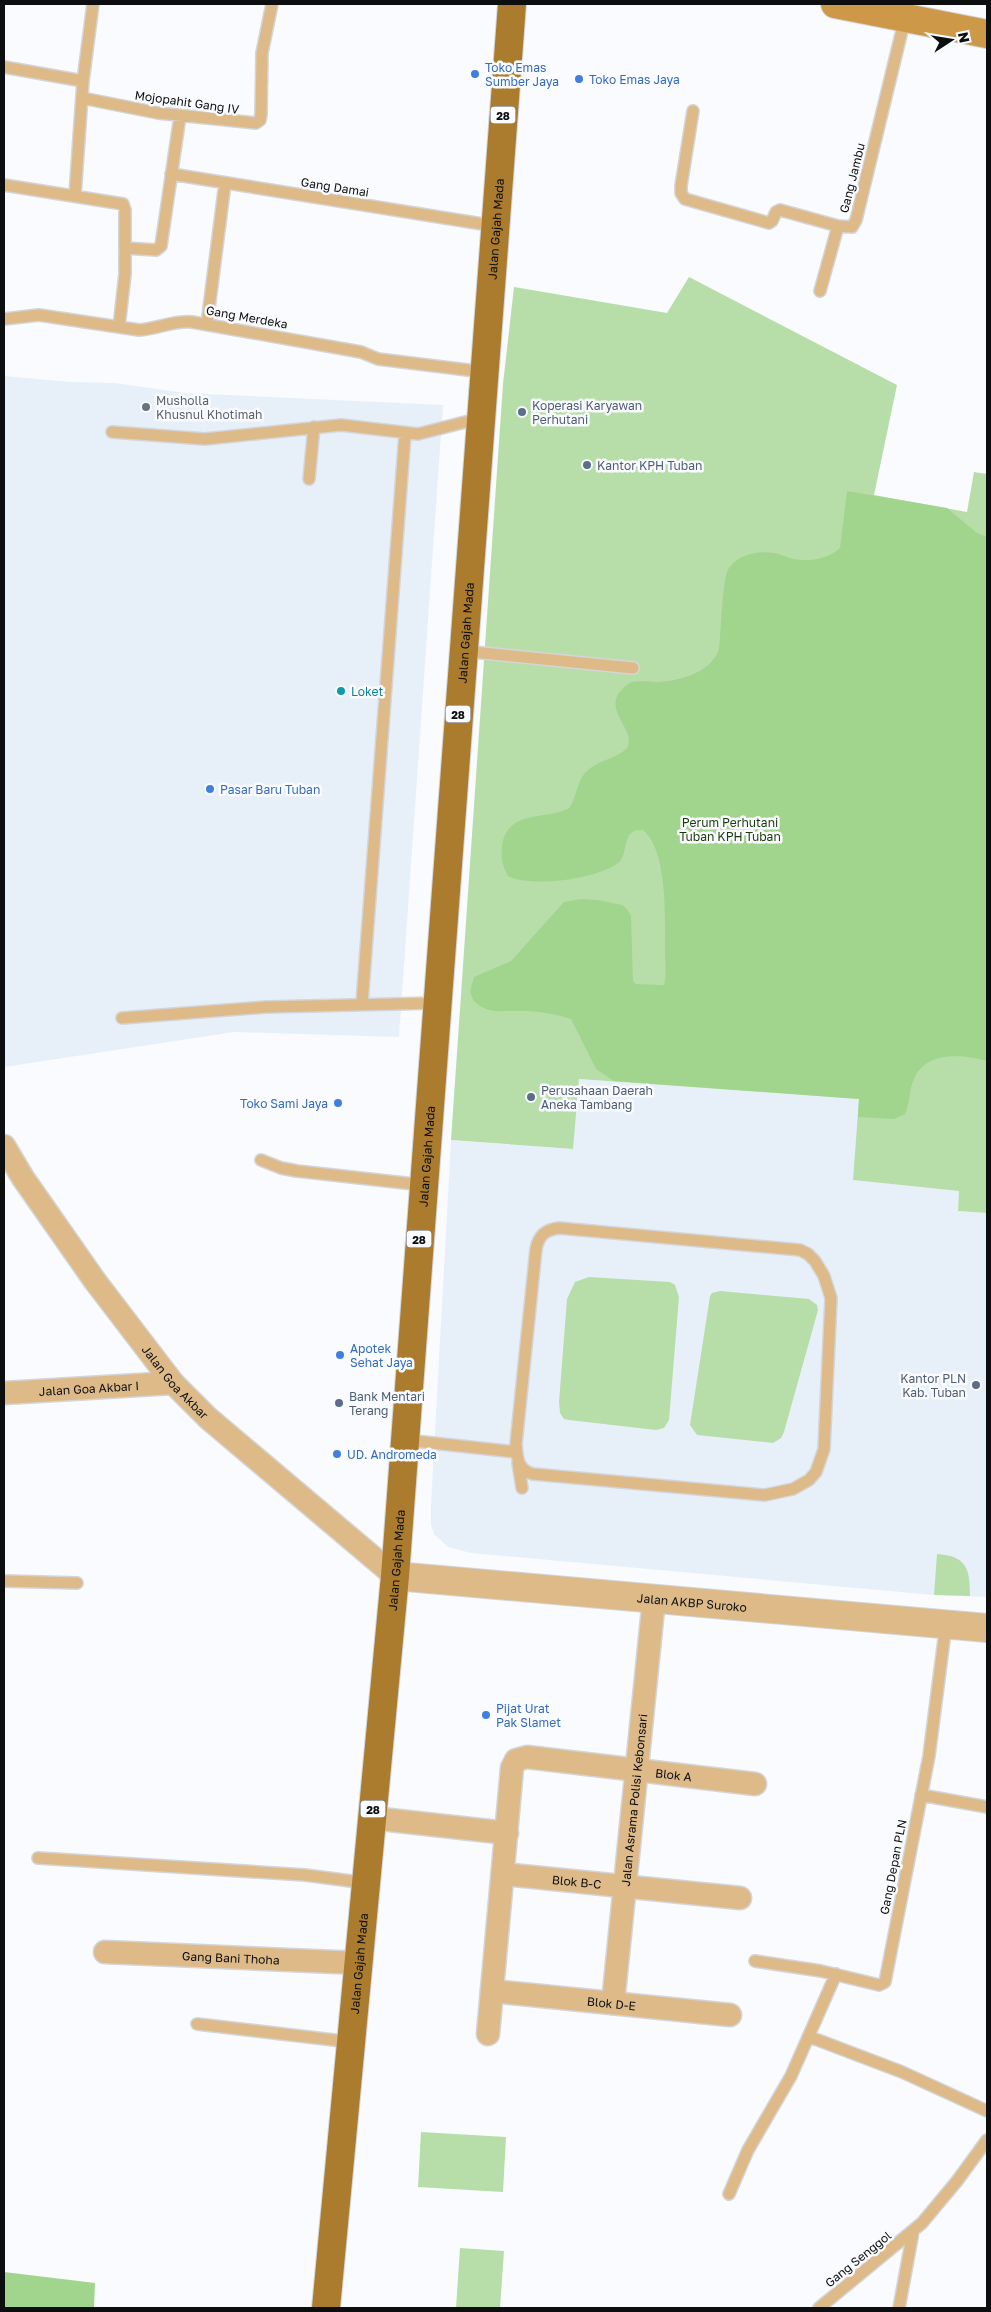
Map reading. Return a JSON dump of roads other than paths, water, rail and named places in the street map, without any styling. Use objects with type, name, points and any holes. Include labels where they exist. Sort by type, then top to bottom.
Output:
[{"type":"highway","name":"Jalan Gajah Mada","points":[[326,2308],[395,1576],[512,4]]},
{"type":"main road","points":[[835,4],[987,34]]},
{"type":"street","name":"Jalan Goa Akbar","points":[[4,1146],[23,1178],[95,1281],[173,1383],[208,1418],[395,1576]]},
{"type":"street","name":"Jalan Goa Akbar I","points":[[4,1393],[173,1383]]},
{"type":"street","name":"Jalan AKBP Suroko","points":[[395,1576],[987,1628]]},
{"type":"street","name":"Jalan Asrama Polisi Kebonsari","points":[[613,2003],[654,1598]]},
{"type":"street","name":"Blok A","points":[[507,1833],[513,1765],[520,1758],[531,1757],[755,1784]]},
{"type":"street","points":[[372,1818],[507,1833],[488,2034]]},
{"type":"street","name":"Blok B-C","points":[[503,1874],[740,1898]]},
{"type":"street","name":"Gang Bani Thoha","points":[[104,1952],[359,1963]]},
{"type":"street","name":"Blok D-E","points":[[492,1991],[730,2015]]},
{"type":"lane","points":[[75,195],[83,81],[93,4]]},
{"type":"lane","name":"Mojopahit Gang IV","points":[[82,98],[180,116],[252,124],[259,122],[262,53],[272,4]]},
{"type":"lane","name":"Gang Jambu","points":[[693,111],[681,186],[681,193],[685,199],[766,222],[771,222],[776,212],[780,210],[849,228],[855,223],[905,18]]},
{"type":"lane","points":[[4,67],[83,81]]},
{"type":"lane","points":[[125,248],[159,249],[180,116]]},
{"type":"lane","name":"Gang Damai","points":[[171,174],[495,226]]},
{"type":"lane","points":[[208,324],[225,183]]},
{"type":"lane","points":[[4,185],[122,204],[125,210],[125,248],[124,287],[119,327]]},
{"type":"lane","points":[[820,291],[838,226]]},
{"type":"lane","name":"Gang Merdeka","points":[[4,319],[32,314],[119,327],[150,329],[170,322],[184,321],[361,352],[378,359],[484,372]]},
{"type":"lane","points":[[112,432],[205,439],[240,437],[314,427],[361,426],[405,434],[418,434],[481,418]]},
{"type":"lane","points":[[309,479],[314,427]]},
{"type":"lane","points":[[362,1003],[405,434]]},
{"type":"lane","points":[[463,651],[633,668]]},
{"type":"lane","points":[[122,1018],[210,1010],[362,1003],[437,1003]]},
{"type":"lane","points":[[261,1160],[281,1168],[297,1171],[423,1185]]},
{"type":"lane","points":[[517,1456],[520,1468],[525,1472],[533,1474],[765,1495],[793,1489],[809,1480],[819,1467],[824,1449],[832,1308],[824,1276],[808,1254],[800,1250],[559,1228],[544,1232],[538,1239],[536,1249],[517,1456],[522,1488]]},
{"type":"lane","points":[[404,1440],[517,1456]]},
{"type":"lane","points":[[4,1581],[77,1583]]},
{"type":"lane","name":"Gang Depan PLN","points":[[755,1962],[836,1974],[879,1985],[885,1982],[937,1704],[946,1624]]},
{"type":"lane","points":[[921,1795],[987,1807]]},
{"type":"lane","points":[[38,1858],[304,1875],[366,1883]]},
{"type":"lane","points":[[729,2194],[748,2150],[792,2076],[836,1974]]},
{"type":"lane","points":[[197,2024],[351,2042]]},
{"type":"lane","points":[[810,2037],[902,2072],[987,2111]]},
{"type":"lane","name":"Gang Senggol","points":[[819,2308],[913,2232],[935,2210],[987,2140]]},
{"type":"lane","points":[[900,2308],[913,2232]]},
{"type":"place","name":"Toko Emas Sumber Jaya","points":[[475,74]]},
{"type":"place","name":"Toko Emas Jaya","points":[[579,79]]},
{"type":"place","name":"Musholla Khusnul Khotimah","points":[[146,407]]},
{"type":"place","name":"Koperasi Karyawan Perhutani","points":[[522,412]]},
{"type":"place","name":"Kantor KPH Tuban","points":[[587,465]]},
{"type":"place","name":"Loket","points":[[341,691]]},
{"type":"place","name":"Pasar Baru Tuban","points":[[210,789]]},
{"type":"place","name":"Perusahaan Daerah Aneka Tambang","points":[[531,1097]]},
{"type":"place","name":"Toko Sami Jaya","points":[[338,1103]]},
{"type":"place","name":"Apotek Sehat Jaya","points":[[340,1355]]},
{"type":"place","name":"Kantor PLN Kab. Tuban","points":[[976,1385]]},
{"type":"place","name":"Bank Mentari Terang","points":[[339,1403]]},
{"type":"place","name":"UD. Andromeda","points":[[337,1454]]},
{"type":"place","name":"Pijat Urat Pak Slamet","points":[[486,1715]]},
{"type":"park label","name":"Perum Perhutani Tuban KPH Tuban","points":[[730,829]]}]
